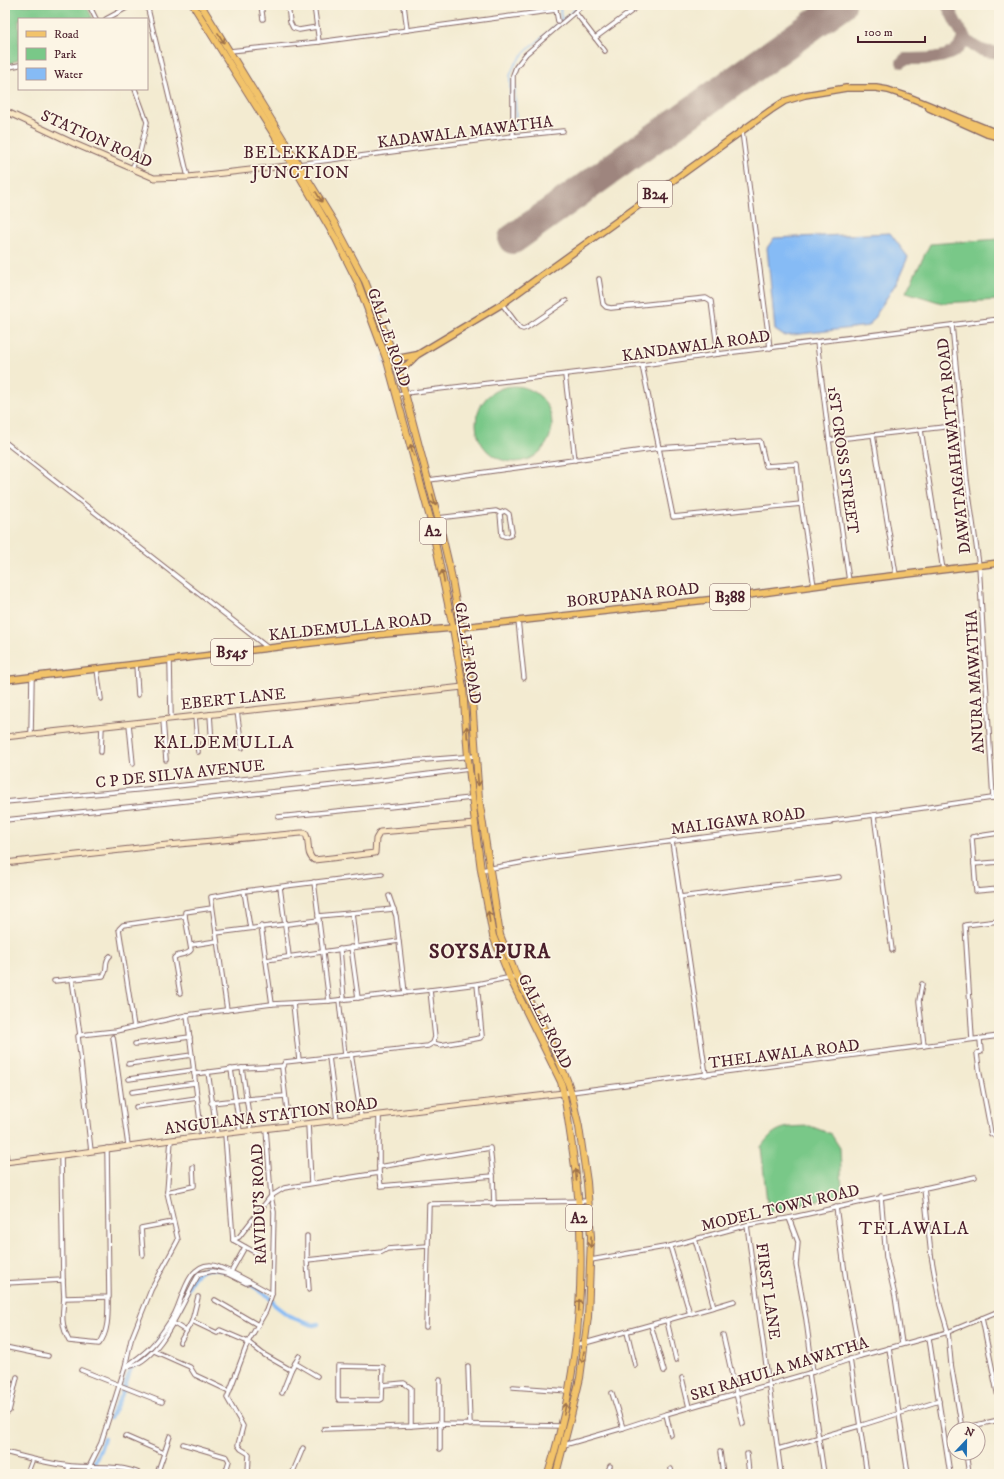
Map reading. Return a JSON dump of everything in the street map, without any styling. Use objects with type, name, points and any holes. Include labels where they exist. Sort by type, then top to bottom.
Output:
[{"type":"highway","name":"GALLE ROAD","points":[[193,5],[342,235],[365,281],[398,368],[429,480],[450,569],[463,687],[474,824],[493,936],[554,1066],[564,1094],[575,1161],[578,1201],[579,1302],[576,1344]]},
{"type":"highway","name":"GALLE ROAD","points":[[201,5],[296,164],[346,256],[358,283],[390,370],[430,518],[471,686],[480,805],[491,868],[500,935],[513,977],[549,1038],[571,1092],[579,1127],[589,1201],[591,1237],[590,1290],[585,1343]]},
{"type":"highway","points":[[387,361],[395,359]]},
{"type":"highway","points":[[390,370],[398,368]]},
{"type":"highway","name":"A2","points":[[556,1474],[580,1378],[585,1343]]},
{"type":"highway","name":"A2","points":[[548,1474],[569,1390],[576,1344]]},
{"type":"main road","name":"B24","points":[[398,368],[407,365],[417,355],[502,304],[785,101],[805,95],[846,88],[876,88],[888,90],[909,97],[992,131],[999,132]]},
{"type":"main road","name":"B24","points":[[909,97],[935,111],[980,131],[999,137]]},
{"type":"main road","name":"B24","points":[[395,359],[417,355]]},
{"type":"main road","name":"BORUPANA ROAD","points":[[457,628],[734,597],[849,581],[999,563]]},
{"type":"main road","name":"KALDEMULLA ROAD","points":[[5,680],[385,634],[457,628]]},
{"type":"street","points":[[89,5],[96,18]]},
{"type":"street","points":[[122,5],[124,9]]},
{"type":"street","points":[[108,18],[132,5]]},
{"type":"street","points":[[146,5],[188,177]]},
{"type":"street","points":[[261,5],[262,18]]},
{"type":"street","points":[[288,5],[290,22],[293,28],[299,30],[317,27]]},
{"type":"street","points":[[314,5],[319,42]]},
{"type":"street","points":[[404,5],[407,30]]},
{"type":"street","points":[[555,5],[558,21]]},
{"type":"street","points":[[514,136],[513,76],[516,67],[526,54],[583,5]]},
{"type":"street","points":[[595,38],[640,5]]},
{"type":"street","points":[[229,51],[319,42],[556,10]]},
{"type":"street","points":[[575,12],[605,51]]},
{"type":"street","points":[[5,68],[18,65]]},
{"type":"street","points":[[132,168],[140,152],[147,122],[135,90]]},
{"type":"street","name":"STATION ROAD","points":[[5,111],[154,178],[188,177],[296,164]]},
{"type":"street","name":"KADAWALA MAWATHA","points":[[296,164],[563,131]]},
{"type":"street","points":[[742,131],[770,348]]},
{"type":"street","points":[[599,279],[603,304],[610,308],[706,298],[709,299],[711,301],[718,354]]},
{"type":"street","points":[[502,304],[520,328],[523,329],[566,301]]},
{"type":"street","name":"KANDAWALA ROAD","points":[[396,394],[461,388],[999,319]]},
{"type":"street","name":"DAWATAGAHAWATTA ROAD","points":[[952,325],[967,481],[979,565]]},
{"type":"street","name":"1ST CROSS STREET","points":[[817,342],[849,581]]},
{"type":"street","points":[[642,365],[673,517],[801,504]]},
{"type":"street","points":[[565,375],[575,460]]},
{"type":"street","points":[[829,440],[962,425]]},
{"type":"street","points":[[921,430],[943,570]]},
{"type":"street","points":[[873,435],[896,575]]},
{"type":"street","points":[[429,480],[659,448],[760,441],[766,466],[797,464],[801,504],[814,586]]},
{"type":"street","points":[[5,442],[268,648]]},
{"type":"street","points":[[438,518],[496,511],[500,513],[505,511],[509,514],[512,535],[502,535],[500,513]]},
{"type":"street","name":"ANURA MAWATHA","points":[[979,565],[993,798]]},
{"type":"street","points":[[518,620],[524,678]]},
{"type":"street","points":[[170,660],[171,718]]},
{"type":"street","points":[[136,664],[138,695]]},
{"type":"street","points":[[97,669],[101,699]]},
{"type":"street","points":[[31,734],[32,676]]},
{"type":"street","name":"EBERT LANE","points":[[5,737],[463,687]]},
{"type":"street","points":[[237,711],[242,748]]},
{"type":"street","points":[[210,714],[212,746]]},
{"type":"street","points":[[195,716],[198,752]]},
{"type":"street","points":[[163,720],[166,760]]},
{"type":"street","points":[[129,724],[133,764]]},
{"type":"street","points":[[101,752],[102,726]]},
{"type":"street","name":"C P DE SILVA AVENUE","points":[[5,802],[158,788],[416,760],[468,758],[476,756]]},
{"type":"street","points":[[5,820],[383,780],[469,769]]},
{"type":"street","name":"MALIGAWA ROAD","points":[[481,870],[544,859],[999,797]]},
{"type":"street","points":[[278,817],[471,798]]},
{"type":"street","points":[[874,815],[892,950]]},
{"type":"street","points":[[706,1075],[672,841],[830,823]]},
{"type":"street","points":[[5,863],[157,846],[302,833],[305,833],[308,838],[309,855],[314,860],[375,853],[376,838],[380,832],[474,824]]},
{"type":"street","points":[[999,833],[972,836],[976,891],[999,889]]},
{"type":"street","points":[[974,864],[999,862]]},
{"type":"street","points":[[227,1010],[211,897],[244,891],[382,874]]},
{"type":"street","points":[[680,897],[838,877]]},
{"type":"street","points":[[314,882],[329,1001]]},
{"type":"street","points":[[280,887],[289,956]]},
{"type":"street","points":[[244,891],[250,928]]},
{"type":"street","points":[[390,896],[394,909],[399,941],[405,993]]},
{"type":"street","points":[[180,993],[174,958],[192,950],[185,912],[212,908]]},
{"type":"street","points":[[216,933],[352,912],[394,909]]},
{"type":"street","points":[[352,912],[356,947]]},
{"type":"street","points":[[134,1027],[119,929],[123,925],[185,916]]},
{"type":"street","points":[[972,1039],[965,925],[998,921],[999,944]]},
{"type":"street","points":[[261,926],[272,1004]]},
{"type":"street","points":[[191,945],[217,941]]},
{"type":"street","points":[[266,960],[399,941]]},
{"type":"street","points":[[351,947],[358,998]]},
{"type":"street","points":[[340,949],[344,1000]]},
{"type":"street","points":[[54,981],[103,976],[106,970],[107,959],[110,956]]},
{"type":"street","points":[[80,1035],[116,1031],[187,1015],[272,1004],[344,1000],[405,993],[477,984],[513,977]]},
{"type":"street","points":[[72,979],[80,1035],[78,1036],[92,1151]]},
{"type":"street","points":[[433,1043],[441,1045],[480,1038],[482,1036],[477,984]]},
{"type":"street","points":[[922,984],[919,1001],[924,1046]]},
{"type":"street","points":[[129,1079],[193,1072],[282,1066],[285,1062],[299,1060],[428,1046],[433,1043],[435,1037],[430,990]]},
{"type":"street","points":[[339,1000],[345,1055]]},
{"type":"street","points":[[293,1003],[299,1060]]},
{"type":"street","points":[[187,1015],[202,1137]]},
{"type":"street","name":"THELAWALA ROAD","points":[[571,1092],[999,1036]]},
{"type":"street","points":[[113,1037],[128,1145]]},
{"type":"street","points":[[135,1044],[190,1037]]},
{"type":"street","points":[[980,1039],[981,1052],[977,1053],[982,1090],[991,1134],[999,1138]]},
{"type":"street","points":[[350,1054],[361,1117]]},
{"type":"street","points":[[128,1064],[192,1055]]},
{"type":"street","points":[[329,1057],[337,1120]]},
{"type":"street","points":[[282,1066],[289,1126]]},
{"type":"street","points":[[242,1068],[251,1130]]},
{"type":"street","points":[[231,1070],[240,1132]]},
{"type":"street","points":[[208,1072],[211,1103],[217,1134]]},
{"type":"street","points":[[132,1092],[195,1083]]},
{"type":"street","points":[[564,1094],[571,1092]]},
{"type":"street","name":"ANGULANA STATION ROAD","points":[[6,1162],[217,1134],[564,1094]]},
{"type":"street","points":[[211,1103],[247,1098],[285,1096]]},
{"type":"street","points":[[136,1106],[197,1098]]},
{"type":"street","points":[[379,1115],[379,1173],[380,1185],[382,1187],[493,1176]]},
{"type":"street","points":[[308,1124],[311,1184]]},
{"type":"street","name":"RAVIDU'S ROAD","points":[[229,1391],[248,1342],[272,1296],[274,1212],[271,1196],[266,1129]]},
{"type":"street","points":[[224,1134],[232,1240]]},
{"type":"street","points":[[88,1474],[122,1387],[131,1340],[151,1290],[178,1240],[167,1192],[171,1140]]},
{"type":"street","points":[[61,1155],[64,1298],[62,1317],[63,1327],[69,1341],[99,1344],[102,1340],[107,1322],[109,1295],[107,1148]]},
{"type":"street","points":[[379,1167],[489,1148],[491,1149],[494,1204]]},
{"type":"street","points":[[5,1149],[6,1162]]},
{"type":"street","points":[[167,1192],[194,1186],[192,1167]]},
{"type":"street","points":[[232,1240],[239,1237],[271,1196],[284,1188],[379,1173]]},
{"type":"street","name":"MODEL TOWN ROAD","points":[[591,1260],[670,1246],[748,1225],[789,1218],[881,1196],[975,1177]]},
{"type":"street","points":[[924,1188],[931,1255],[940,1305],[948,1332],[961,1421]]},
{"type":"street","points":[[881,1196],[886,1257],[895,1296],[902,1344]]},
{"type":"street","points":[[426,1327],[429,1204],[494,1204],[589,1201]]},
{"type":"street","points":[[836,1207],[846,1281],[860,1356]]},
{"type":"street","points":[[789,1218],[798,1242],[796,1265],[806,1319],[818,1437],[824,1474]]},
{"type":"street","points":[[143,1255],[142,1228],[173,1222]]},
{"type":"street","name":"FIRST LANE","points":[[748,1225],[781,1474]]},
{"type":"street","points":[[307,1236],[309,1290]]},
{"type":"street","points":[[695,1239],[714,1307]]},
{"type":"street","points":[[232,1240],[260,1256]]},
{"type":"street","points":[[307,1260],[382,1252],[387,1249],[427,1246]]},
{"type":"street","points":[[670,1246],[690,1314]]},
{"type":"street","points":[[231,1272],[245,1248]]},
{"type":"street","points":[[125,1367],[147,1352],[164,1330],[174,1314],[190,1278],[200,1267],[212,1264],[231,1272],[272,1296]]},
{"type":"street","points":[[125,1367],[136,1366],[154,1350],[180,1313],[199,1274],[213,1271],[228,1274],[248,1282]]},
{"type":"street","points":[[5,1283],[63,1280]]},
{"type":"street","points":[[180,1342],[192,1321],[198,1297]]},
{"type":"street","points":[[64,1298],[108,1298]]},
{"type":"street","points":[[216,1300],[258,1325]]},
{"type":"street","points":[[576,1344],[627,1332],[734,1302]]},
{"type":"street","name":"SRI RAHULA MAWATHA","points":[[564,1444],[770,1385],[860,1356],[929,1338],[948,1332],[999,1311]]},
{"type":"street","points":[[982,1318],[999,1402]]},
{"type":"street","points":[[192,1321],[217,1333],[220,1330],[248,1342],[263,1354],[291,1370]]},
{"type":"street","points":[[667,1321],[676,1360]]},
{"type":"street","points":[[173,1323],[186,1331]]},
{"type":"street","points":[[651,1325],[664,1371]]},
{"type":"street","points":[[627,1332],[635,1365]]},
{"type":"street","points":[[723,1335],[743,1424]]},
{"type":"street","points":[[929,1338],[950,1474]]},
{"type":"street","points":[[5,1347],[48,1356]]},
{"type":"street","points":[[889,1348],[908,1474]]},
{"type":"street","points":[[154,1350],[190,1367],[195,1375],[229,1391],[227,1398],[243,1426],[238,1445],[249,1454],[248,1474]]},
{"type":"street","points":[[282,1393],[291,1370],[299,1356]]},
{"type":"street","points":[[850,1359],[867,1474]]},
{"type":"street","points":[[295,1363],[316,1376]]},
{"type":"street","points":[[338,1366],[383,1367],[383,1385],[382,1399],[380,1400],[339,1400],[337,1368],[338,1366]]},
{"type":"street","points":[[468,1366],[470,1425]]},
{"type":"street","points":[[81,1370],[162,1402]]},
{"type":"street","points":[[5,1412],[9,1411],[17,1377]]},
{"type":"street","points":[[682,1378],[689,1407]]},
{"type":"street","points":[[440,1380],[440,1449]]},
{"type":"street","points":[[383,1385],[404,1383],[411,1388],[411,1426]]},
{"type":"street","points":[[513,1387],[569,1390]]},
{"type":"street","points":[[612,1392],[623,1428]]},
{"type":"street","points":[[778,1449],[939,1401]]},
{"type":"street","points":[[666,1414],[671,1435]]},
{"type":"street","points":[[986,1423],[999,1420]]},
{"type":"street","points":[[324,1429],[439,1424],[561,1426]]},
{"type":"street","points":[[125,1436],[164,1454]]},
{"type":"street","points":[[157,1474],[170,1436]]},
{"type":"street","points":[[183,1444],[227,1457],[229,1461],[225,1474]]},
{"type":"street","points":[[292,1474],[303,1448]]},
{"type":"street","points":[[5,1452],[32,1461],[69,1466],[120,1469],[141,1474]]},
{"type":"street","points":[[720,1452],[723,1474]]},
{"type":"street","points":[[747,1454],[749,1474]]},
{"type":"street","points":[[27,1474],[32,1461]]},
{"type":"street","points":[[967,1461],[969,1474]]},
{"type":"street","points":[[67,1474],[69,1466]]},
{"type":"street","points":[[607,1474],[610,1466]]},
{"type":"street","points":[[671,1469],[672,1474]]},
{"type":"green space","points":[[5,5],[86,5],[92,18],[18,18],[18,60],[5,66]]},
{"type":"green space","points":[[999,239],[999,300],[942,303],[906,292],[930,244]]},
{"type":"green space","points":[[514,386],[528,389],[541,397],[549,410],[552,424],[549,438],[541,451],[528,459],[514,462],[500,459],[487,451],[479,438],[476,424],[479,410],[487,397],[500,389]]},
{"type":"green space","points":[[810,1126],[831,1134],[840,1148],[841,1195],[768,1212],[761,1147],[766,1140],[777,1131],[788,1127]]},
{"type":"water","points":[[890,233],[908,257],[898,280],[869,326],[784,336],[775,330],[767,248],[774,238]]},
{"type":"waterway","points":[[560,5],[561,20]]},
{"type":"waterway","points":[[511,135],[510,76],[514,66],[524,53],[580,5]]},
{"type":"waterway","points":[[515,85],[516,135]]},
{"type":"waterway","points":[[382,357],[384,363]]},
{"type":"waterway","points":[[180,1307],[187,1289],[195,1275],[208,1268],[228,1272]]},
{"type":"waterway","points":[[245,1280],[269,1297],[275,1305],[291,1317],[313,1325],[318,1324]]},
{"type":"waterway","points":[[155,1347],[171,1324]]},
{"type":"waterway","points":[[110,1418],[121,1396],[131,1368],[136,1364]]},
{"type":"waterway","points":[[92,1474],[104,1438]]},
{"type":"taxiway","points":[[947,5],[960,31],[972,45],[988,52],[999,52]]},
{"type":"taxiway","points":[[902,62],[905,59],[940,57],[949,54],[956,50],[961,44],[963,36]]},
{"type":"runway","points":[[513,239],[841,5]]},
{"type":"district","name":"BELEKKADE JUNCTION","points":[[301,162]]},
{"type":"district","name":"KALDEMULLA","points":[[224,742]]},
{"type":"district","name":"SOYSAPURA","points":[[490,951]]},
{"type":"district","name":"TELAWALA","points":[[914,1228]]}]
